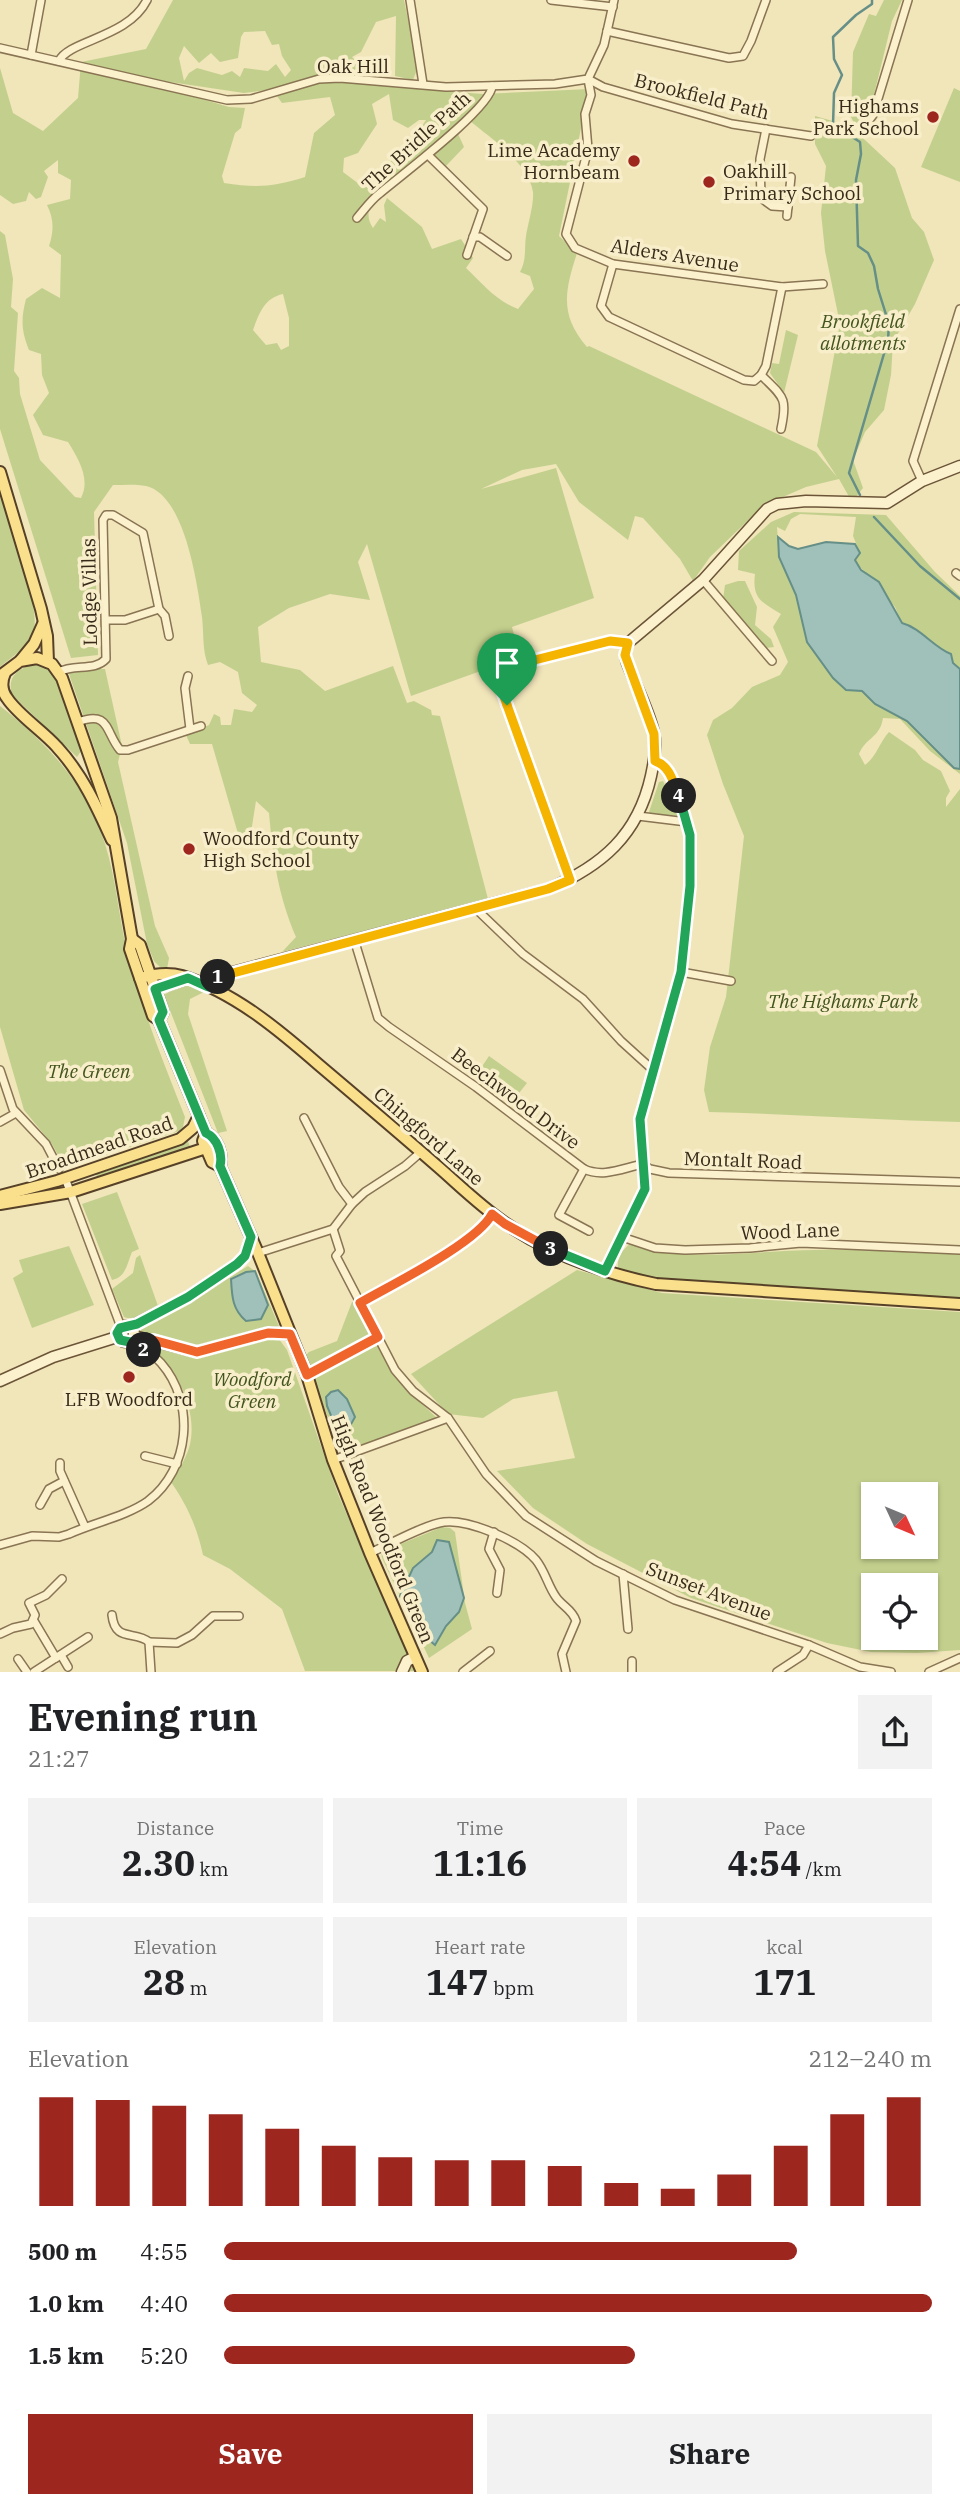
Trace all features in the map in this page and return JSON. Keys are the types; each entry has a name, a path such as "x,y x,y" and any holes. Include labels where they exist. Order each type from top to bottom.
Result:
{"main road":[{"path":"0,471 41,609 47,636 48,662"},
{"path":"43,624 34,644 20,661 2,674 2,688 12,704 69,762 93,800 116,849"},
{"path":"20,661 37,658 48,662 59,672 111,817 116,849"},
{"path":"0,698 12,704"},
{"path":"69,762 82,763 87,757 87,750"},
{"name":"High Road Woodford Green","path":"116,849 132,939 130,949 163,1012 159,1020 206,1133 203,1141 212,1162 220,1166"},
{"name":"Chingford Lane","path":"145,977 167,974 188,978 271,1025 492,1214 559,1253 605,1271 656,1284 960,1304"},
{"path":"150,990 188,978"},
{"name":"Broadmead Road","path":"0,1196 24,1192 62,1174 185,1136 199,1116"},
{"name":"High Road Woodford Green","path":"206,1133 213,1136 218,1147 222,1158 220,1166 307,1375 333,1460 422,1671"},
{"name":"Broadmead Road","path":"0,1204 71,1192 206,1148"}],"street":[{"path":"31,55 41,0"},
{"path":"59,61 65,54 130,22 147,0"},
{"path":"410,0 423,84"},
{"path":"551,0 613,3 600,57 588,79"},
{"path":"607,31 729,58 743,56 766,0"},
{"path":"864,127 873,115 908,0"},
{"name":"Oak Hill","path":"0,48 227,100 251,99 330,78 446,87 555,84 588,79"},
{"name":"Brookfield Path","path":"588,79 603,87 732,124 811,136"},
{"name":"Alders Avenue","path":"588,79 591,95 585,114 588,149 566,234 575,248 613,264 782,287 823,284"},
{"name":"The Bridle Path","path":"357,218 376,196 428,155 490,95 492,86"},
{"path":"766,130 760,159 761,198 772,206 788,207"},
{"path":"428,155 482,209 467,255"},
{"path":"787,216 791,177"},
{"path":"473,237 480,237 507,256"},
{"path":"613,264 601,306 609,317 744,380 754,381 766,366 782,287"},
{"path":"922,481 913,461 960,309"},
{"path":"761,375 784,399 781,429"},
{"path":"208,987 215,978 222,975 548,889 570,880 599,862 625,836 638,816 648,792 655,761 654,734 625,655 628,643 704,580 767,509 777,504 806,501 887,503 922,481 960,466"},
{"name":"Lodge Villas","path":"59,672 80,665 96,666 104,663 106,659 103,520 106,515 113,515 143,533 159,609"},
{"path":"704,580 772,661"},
{"path":"106,620 125,620 159,609 165,616 169,636"},
{"path":"570,880 500,685 501,674 511,666 610,641 628,643"},
{"path":"188,676 185,688 190,729"},
{"path":"78,723 96,718 105,722 120,750 128,750 201,726"},
{"path":"605,1271 645,1189 640,1119 681,972 690,886 690,835 683,806 668,771 662,763 655,761"},
{"path":"638,816 687,822"},
{"path":"475,908 523,954 583,999 621,1041 653,1069"},
{"name":"Beechwood Drive","path":"354,939 378,1018 477,1087 584,1169 591,1172 609,1172 643,1164"},
{"path":"681,972 731,981"},
{"path":"0,1070 16,1113 46,1144 71,1192 127,1334 159,1361 168,1373 183,1416 184,1437 169,1481 145,1503 59,1537 32,1536 0,1545"},
{"path":"0,1122 16,1113"},
{"path":"304,1118 343,1195 352,1204"},
{"path":"258,1253 333,1229 352,1204 421,1152"},
{"name":"Montalt Road","path":"643,1164 650,1169 669,1173 960,1182"},
{"path":"584,1169 559,1215 589,1230"},
{"path":"360,1303 470,1237 492,1214"},
{"name":"Sunset Avenue","path":"333,1229 340,1251 336,1256 399,1375 413,1391 447,1418 486,1474 526,1516 596,1561 675,1600 809,1645 860,1667 891,1671"},
{"path":"0,1381 54,1357 127,1334 237,1264 245,1256 251,1237"},
{"name":"Wood Lane","path":"622,1237 654,1248 685,1250 801,1244 960,1250"},
{"path":"127,1334 197,1352 268,1333 290,1334"},
{"path":"307,1375 378,1337"},
{"path":"148,1352 153,1340"},
{"path":"333,1460 447,1418"},
{"path":"145,1456 177,1464"},
{"path":"60,1462 64,1481 85,1527"},
{"path":"40,1505 49,1489 64,1481"},
{"path":"370,1553 443,1522 494,1532 519,1545 534,1558 557,1599 574,1614 576,1621 562,1654 566,1671"},
{"path":"494,1532 489,1549 500,1570 497,1592"},
{"path":"623,1574 628,1629"},
{"path":"0,1634 31,1624 35,1615 29,1603 46,1595 62,1579"},
{"path":"112,1615 113,1625 127,1636 141,1637 149,1642 177,1643 192,1635 214,1616 239,1616"},
{"path":"34,1621 68,1667"},
{"path":"34,1671 88,1637"},
{"path":"149,1642 151,1671"},
{"path":"777,1671 803,1655 809,1645"},
{"path":"463,1671 490,1651"},
{"path":"402,1671 407,1661 415,1657"},
{"path":"18,1659 27,1671"},
{"path":"632,1661 632,1671"},
{"path":"929,1671 958,1662"}],"green space":[{"name":"Brookfield allotments","path":"173,0 404,0 418,67 413,80 395,76 396,16 376,22 361,52 352,57 368,73 368,85 483,94 589,89 559,236 577,253 567,302 568,313 578,335 587,347 816,452 837,477 817,446 840,324 825,251 821,213 826,166 815,144 815,116 850,126 895,168 912,218 924,232 934,260 915,304 893,342 891,375 884,410 865,432 853,460 863,488 852,502 839,479 806,487 764,505 710,557 693,581 680,559 643,518 635,516 628,540 579,502 556,464 522,470 481,489 556,468 594,598 512,627 520,657 411,696 367,544 358,562 370,600 330,594 289,608 258,627 261,662 300,670 325,691 393,666 407,703 414,701 431,710 432,715 440,716 488,899 282,952 296,937 277,876 269,813 256,801 249,845 241,844 212,744 190,744 186,735 209,725 214,714 220,717 221,725 231,725 234,709 252,712 257,705 242,693 238,672 220,662 208,665 197,583 187,542 170,505 159,493 146,486 113,485 94,512 98,655 71,658 0,429 0,231 5,235 13,279 11,307 18,313 14,371 19,378 20,394 40,460 75,497 81,498 84,476 72,448 68,442 43,435 33,415 49,393 42,375 41,354 29,350 23,324 26,299 42,288 60,298 61,255 49,246 52,225 47,205 70,199 71,180 58,173 58,160 44,171 48,177 41,197 36,199 29,192 26,201 13,204 0,195 0,68 13,113 43,131 78,98 81,62 146,49","holes":["265,31 272,45 279,44 282,56 291,70 285,77 276,64 268,71 244,68 240,77 232,71 222,75 197,68 189,73 184,81 179,58 184,46 199,63 211,53 220,62 238,58 244,32","170,82 244,93 287,84 290,91 277,96 282,103 330,97 335,115 314,133 305,177 265,186 224,183 222,176 235,133 241,128 245,108 229,107 169,89","389,94 393,120 408,128 419,120 426,120 413,132 411,146 390,162 381,186 394,184 433,153 446,166 464,147 454,125 469,120 517,161 530,181 533,192 520,272 530,276 534,289 518,309 496,296 466,268 473,258 461,239 432,249 422,227 387,198 384,205 386,222 380,218 373,228 369,215 375,195 373,190 343,172 344,158 358,153 377,124 372,104","283,294 289,318 289,346 281,350 277,343 266,345 253,330 263,307"]},
{"path":"884,0 902,0 892,21 869,115 860,119 856,127 851,117 853,52 869,14 876,16"},
{"path":"954,88 960,91 960,182 921,167"},
{"path":"786,330 798,335 784,393 770,373 772,363 779,364"},
{"path":"0,496 30,589 35,625 29,641 0,667"},
{"name":"The Highams Park","path":"794,512 886,515 935,572 960,596 960,669 953,663 951,654 902,623 895,607 854,560 860,553 853,536 856,517 800,514 791,519 785,531 777,527 779,557 796,595 807,642 833,678 846,690 862,691 875,704 907,720 954,768 960,769 960,774 930,751 900,719 883,718 879,730 859,754 865,765 889,732 941,771 950,791 946,798 946,807 960,789 960,1122 709,1112 704,1090 710,1047 726,997 744,836 707,735 713,720 732,708 752,687 780,675 788,662 773,627 781,614 759,598 755,589 755,574 738,570 739,551 771,522"},
{"path":"745,581 757,607 755,625 771,639 774,647 766,648 723,599 725,585"},
{"path":"34,664 50,670 61,686 81,751 77,757 12,695 12,679 23,668"},
{"path":"105,669 122,746 118,762 155,926 169,958 167,969 154,961 147,944 127,843 69,674 71,671"},
{"name":"The Green","path":"0,706 53,755 93,812 109,858 136,982 185,1117 183,1127 179,1131 65,1168 52,1144 24,1110 0,1027"},
{"path":"663,781 679,813 678,816 649,812 659,782"},
{"path":"177,987 203,989 204,992 190,999 188,1014 227,1131 218,1133 164,995"},
{"path":"489,1056 527,1083 512,1102 475,1077"},
{"path":"187,1139 191,1149 98,1179 95,1172"},
{"path":"117,1192 139,1249 132,1252 123,1273 112,1280 82,1204"},
{"path":"630,1244 652,1250 699,1255 834,1250 960,1254 960,1299 657,1281 618,1269 620,1255"},
{"path":"69,1246 94,1305 32,1328 13,1278 23,1272 19,1260"},
{"path":"140,1255 158,1306 142,1315 128,1318 124,1317 112,1289 133,1273 136,1258"},
{"path":"248,1266 256,1272 279,1326 196,1348 141,1334 140,1325 191,1301"},
{"path":"577,1270 662,1293 960,1312 960,1650 917,1653 861,1650 938,1650 938,1573 861,1573 861,1650 827,1643 691,1598 587,1544 533,1508 497,1471 575,1458 557,1391 513,1399 483,1418 448,1414 411,1374"},
{"path":"352,1302 357,1303 372,1337 311,1369 305,1356 337,1341"},
{"name":"Woodford Green","path":"268,1337 279,1339 287,1350 338,1494 415,1671 305,1671 282,1609 230,1569 203,1555 191,1517 171,1482 189,1448 189,1407 171,1369 153,1350 155,1346 194,1356"},
{"path":"378,1346 407,1390 438,1419 341,1453 313,1377 370,1347"},
{"path":"442,1527 455,1532 465,1603 472,1629 429,1658 381,1552"}],"water":[{"path":"778,537 798,549 826,542 855,544 860,553 855,560 861,570 879,582 902,623 951,654 953,663 960,669 960,769 954,768 907,721 875,704 862,691 846,690 833,678 807,642 796,595 779,557"},
{"path":"255,1271 268,1305 261,1319 246,1321 235,1307 231,1279"},
{"path":"338,1390 347,1399 355,1417 350,1426 342,1429 335,1425 326,1397"},
{"path":"437,1540 449,1542 464,1598 459,1612 446,1626 435,1645 417,1630 400,1596 413,1568 432,1552"}],"waterway":[{"path":"860,495 849,473 888,340 889,324 874,266 868,253 858,246 856,180 861,154 860,142 833,125 834,93 842,75 834,59 833,37 872,4 872,0"},
{"path":"874,517 920,566 960,599"}],"place":[{"name":"Highams Park School","path":"933,117"},
{"name":"Lime Academy Hornbeam","path":"634,161"},
{"name":"Oakhill Primary School","path":"709,182"},
{"name":"Woodford County High School","path":"189,849"},
{"name":"LFB Woodford","path":"129,1377"}],"route":[{"path":"610,641 628,643 625,655 654,734 655,761 662,763 668,771 683,806 690,835 690,886 681,972 640,1119 645,1189 605,1271 559,1253 505,1224 492,1214 479,1231 360,1303 378,1337 307,1375 290,1334 256,1335 197,1352 153,1340 148,1352 130,1342 122,1342 117,1337 120,1328 137,1324 188,1297 237,1264 245,1256 251,1237 220,1166 222,1158 218,1147 213,1136 206,1133 159,1020 163,1012 155,989 188,978 208,987 215,978 231,972 548,889 570,880 507,705 500,685 501,674 511,666 610,641"}]}
